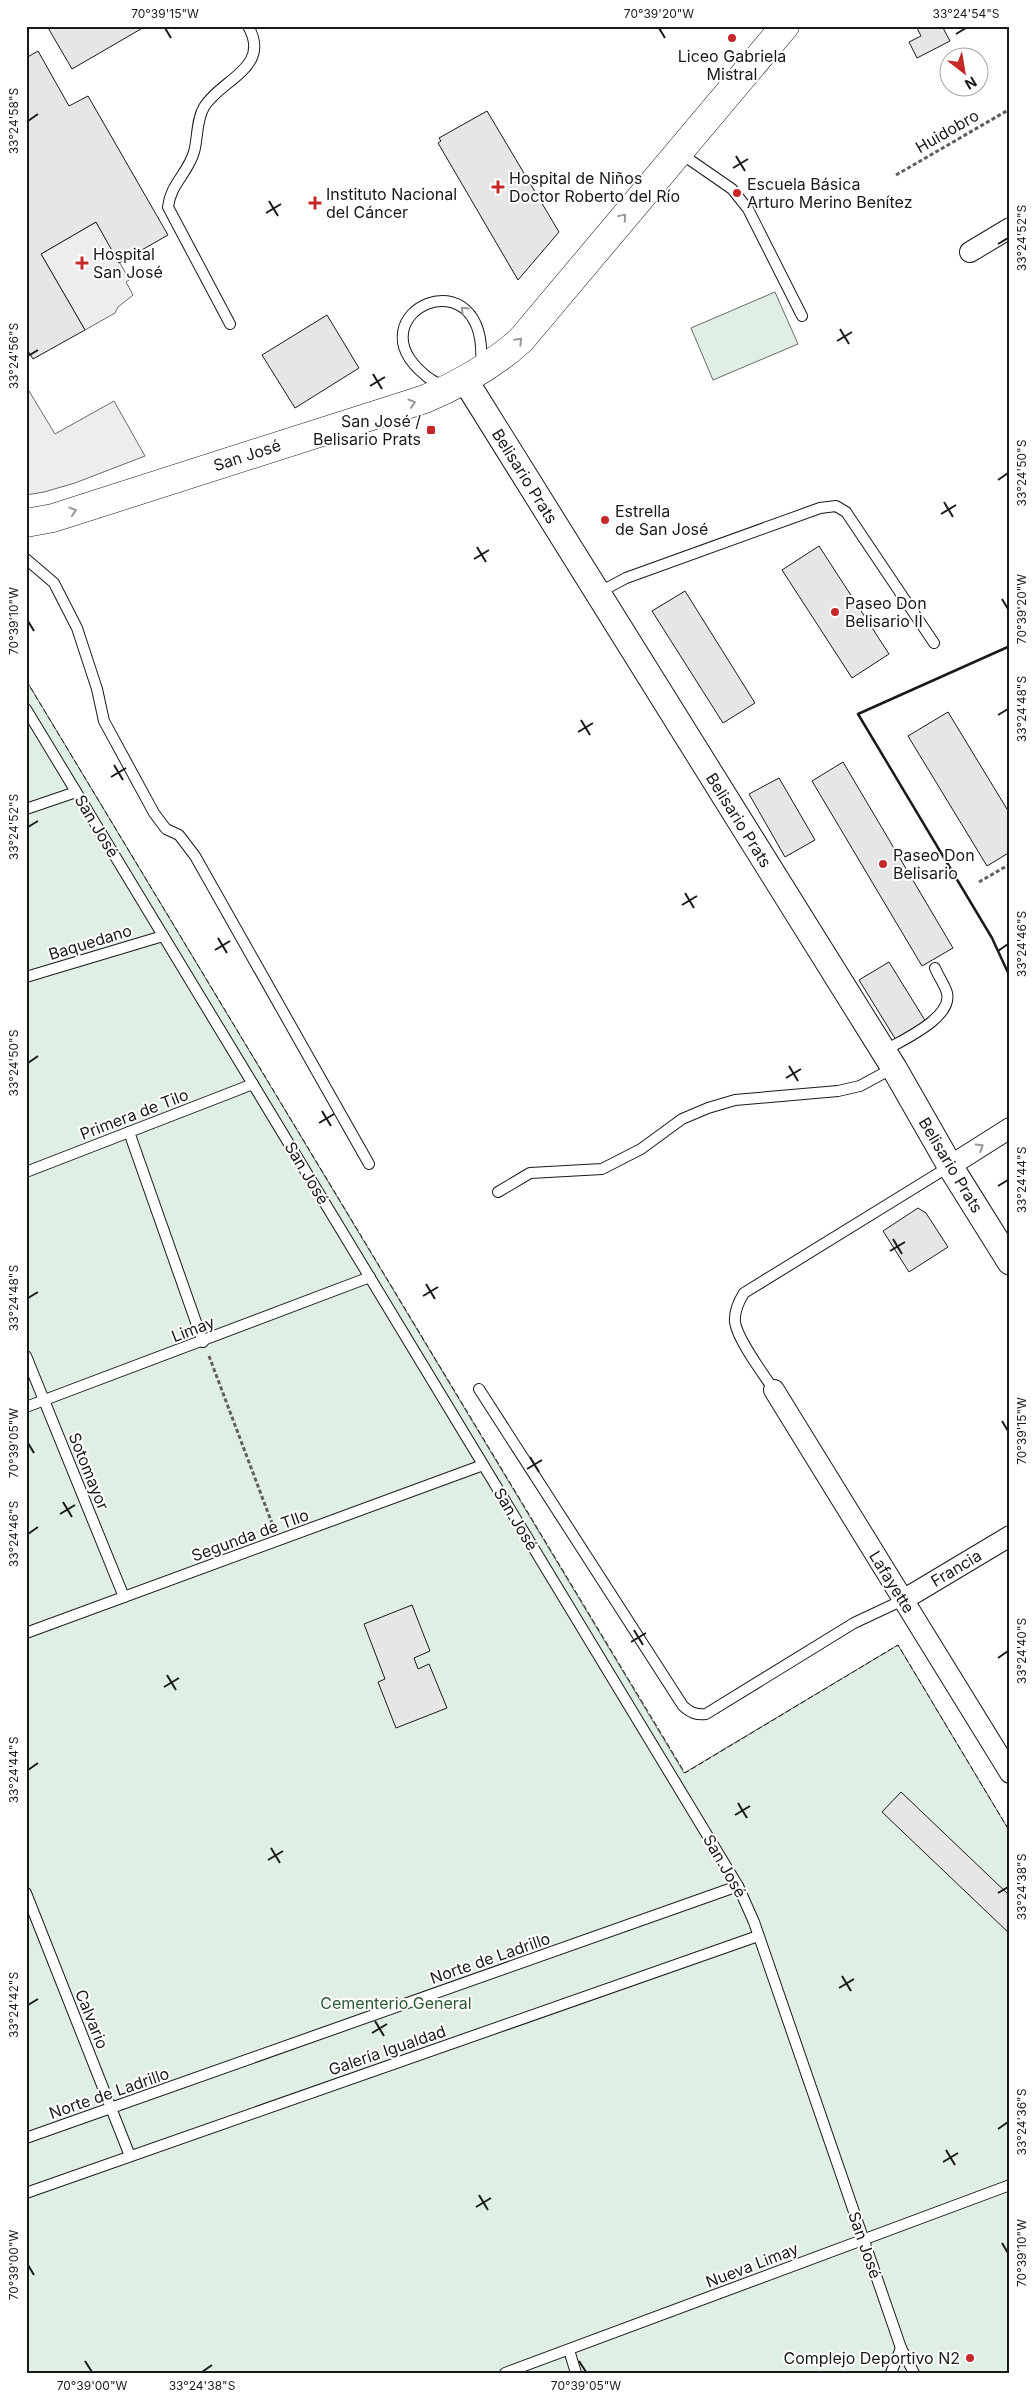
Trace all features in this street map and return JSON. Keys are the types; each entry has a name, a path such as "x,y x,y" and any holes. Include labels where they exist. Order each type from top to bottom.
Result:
{"main road":[{"name":"San José","path":"26,523 62,515 425,399 465,380 521,340 785,26"}],"street":[{"path":"970,252 1010,228"},
{"name":"Belisario Prats","path":"465,380 889,1060 950,1166 1010,1262"},
{"path":"950,1166 1010,1128"},
{"name":"Lafayette","path":"774,1390 1010,1773"},
{"name":"Francia","path":"903,1600 1010,1536"}],"lane":[{"path":"230,324 172,216 169,202 172,188 185,171 194,152 202,110 219,88 241,73 252,57 254,36 248,26"},
{"path":"678,151 732,189 748,209 802,316"},
{"path":"441,300 449,300 465,310 476,325 482,349 465,380 424,374 404,348 403,330 405,323 420,307 441,300"},
{"path":"598,593 626,578 820,508 836,506 846,512 934,643"},
{"path":"26,559 54,583 77,628 97,689 104,721 154,813 166,829 180,835 195,856 369,1164"},
{"name":"San José","path":"26,709 738,1886 758,1936 901,2348 914,2373"},
{"path":"26,809 76,792"},
{"name":"Baquedano","path":"26,977 163,936"},
{"path":"498,1192 530,1173 602,1169 634,1153 682,1119 708,1108 735,1100 838,1092 860,1086 943,1012 947,993 935,968"},
{"name":"Primera de Tilo","path":"26,1172 253,1084"},
{"path":"129,1132 203,1342"},
{"path":"774,1390 739,1334 735,1322 737,1305 744,1293 950,1166"},
{"name":"Limay","path":"26,1407 203,1342 370,1277"},
{"name":"Sotomayor","path":"26,1356 124,1597"},
{"path":"479,1389 678,1698 689,1712 697,1715 706,1714 854,1623 903,1600"},
{"name":"Segunda de TIlo","path":"26,1633 483,1465"},
{"name":"Norte de Ladrillo","path":"26,2138 738,1886"},
{"name":"Calvario","path":"26,1893 130,2156"},
{"name":"Galería Igualdad","path":"26,2193 758,1936"},
{"name":"Nueva Limay","path":"505,2373 863,2238 1010,2185"},
{"path":"892,2373 901,2348"},
{"path":"569,2350 576,2373"}],"path":[{"name":"Huidobro","path":"896,175 1010,109"},
{"path":"979,882 1010,864"},
{"path":"203,1342 279,1540"}],"green space":[{"path":"775,292 798,344 713,380 691,328"},
{"name":"Cementerio General","path":"26,680 684,1773 898,1645 1010,1832 1010,2373 26,2373"}],"shaded area":[{"path":"96,222 124,270 129,280 126,282 133,295 118,307 115,313 85,330 41,254"},
{"path":"26,386 55,434 114,401 145,456 75,483 26,495"}],"building":[{"path":"47,26 146,26 72,69"},
{"path":"916,26 942,26 950,41 917,58 909,42 921,36"},
{"path":"38,51 69,106 88,96 168,235 119,263 96,222 41,254 85,330 33,359 26,347 26,58"},
{"name":"Hospital de Niños Doctor Roberto del Río","path":"487,111 559,232 518,280 438,143 441,141 439,138"},
{"path":"327,315 359,368 295,408 262,355"},
{"name":"Paseo Don Belisario II","path":"819,546 889,654 852,678 782,570"},
{"path":"685,591 755,703 723,723 652,611"},
{"path":"948,712 1010,814 1010,852 987,866 908,736"},
{"name":"Paseo Don Belisario","path":"843,762 953,948 922,966 812,781"},
{"path":"779,778 815,840 785,857 749,794"},
{"path":"889,962 926,1022 896,1040 859,980"},
{"path":"918,1208 926,1213 948,1247 909,1272 883,1231"},
{"path":"412,1605 430,1651 414,1658 418,1669 429,1664 447,1708 396,1728 378,1682 385,1679 364,1624"},
{"path":"901,1792 1010,1896 1010,1934 882,1812"}],"fence":[{"path":"26,680 685,1773 898,1645 1010,1832"}],"wall":[{"path":"1010,646 858,714 992,938 1010,977"}],"place":[{"name":"Liceo Gabriela Mistral","path":"732,38"},
{"name":"Hospital de Niños Doctor Roberto del Río","path":"498,187"},
{"name":"Escuela Básica Arturo Merino Benítez","path":"737,193"},
{"name":"Instituto Nacional del Cáncer","path":"315,203"},
{"name":"Hospital San José","path":"82,263"},
{"name":"San José / Belisario Prats","path":"431,430"},
{"name":"Estrella de San José","path":"605,520"},
{"name":"Paseo Don Belisario II","path":"835,612"},
{"name":"Paseo Don Belisario","path":"883,864"},
{"name":"Complejo Deportivo N2","path":"970,2358"}]}
